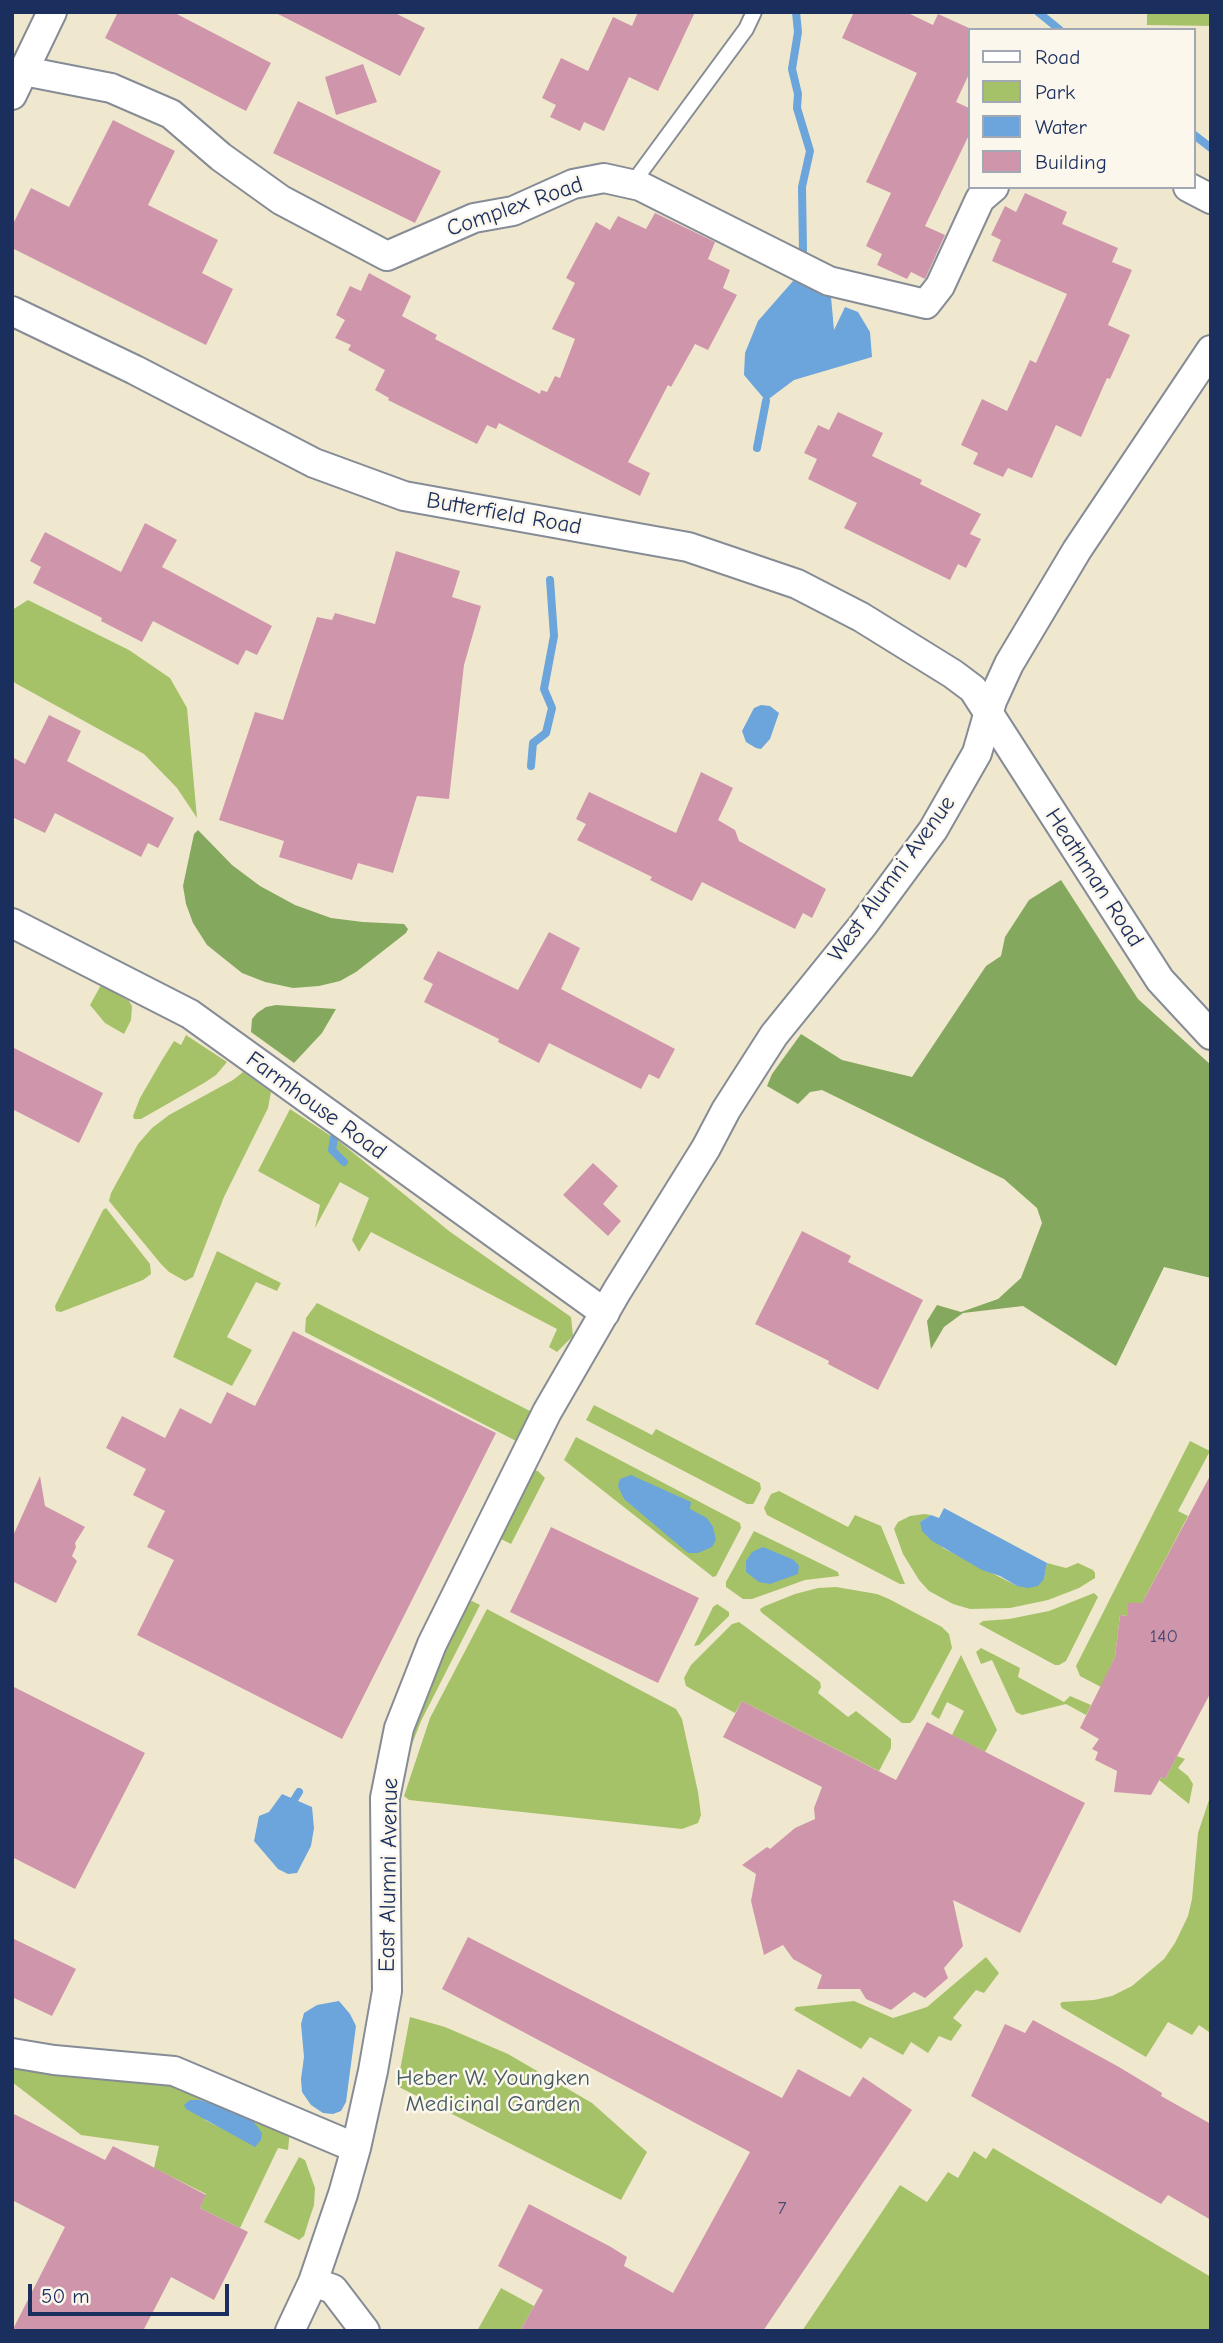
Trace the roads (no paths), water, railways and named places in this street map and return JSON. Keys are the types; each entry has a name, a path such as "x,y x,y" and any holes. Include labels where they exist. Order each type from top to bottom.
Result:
{"street":[{"path":"18,83 51,13"},
{"name":"Complex Road","path":"18,83 111,88 171,114 221,156 281,200 387,256 474,218 513,211 573,184 604,178 640,186 829,281 926,304 940,286 980,199 992,189"},
{"path":"1192,189 1211,199"},
{"name":"Butterfield Road","path":"12,311 123,364 314,463 404,496 688,547 797,584 861,617 965,682 979,696 989,712"},
{"name":"West Alumni Avenue","path":"640,1254 774,1035 863,925 933,830 977,752 1003,674 1070,561 1211,350"},
{"name":"Heathman Road","path":"989,712 1160,980 1211,1035"},
{"name":"Farmhouse Road","path":"12,923 190,1014 605,1312"},
{"name":"East Alumni Avenue","path":"290,2331 313,2282 356,2148 387,1991 385,1798 399,1728 432,1644 547,1412 640,1254"},
{"path":"12,2053 54,2060 174,2071 356,2148"},
{"path":"313,2282 333,2289 365,2331"}],"lane":[{"path":"632,184 746,29 754,12"}],"water":[{"path":"793,281 820,285 831,297 834,330 845,307 858,312 870,332 872,357 794,380 766,401 744,375 745,353 758,321"},
{"path":"761,705 770,706 779,713 770,739 761,749 746,742 742,731 754,708"},
{"path":"631,1475 691,1502 690,1509 707,1518 713,1527 716,1540 712,1547 698,1553 688,1553 624,1499 618,1486 620,1479"},
{"path":"944,1508 1047,1563 1044,1579 1038,1586 1017,1586 982,1570 932,1541 922,1531 920,1522 931,1515 939,1518"},
{"path":"763,1547 794,1560 799,1566 798,1574 770,1584 759,1582 746,1572 746,1561 752,1552"},
{"path":"282,1794 312,1807 314,1828 311,1846 297,1873 288,1874 278,1869 254,1841 259,1816 269,1812"},
{"path":"339,2001 356,2026 346,2102 341,2111 333,2114 323,2113 311,2105 302,2092 304,2057 301,2024 304,2013 317,2005"},
{"path":"190,2100 200,2100 240,2112 253,2121 262,2133 261,2140 255,2147 186,2109 184,2105"}],"waterway":[{"path":"796,12 798,32 792,69 798,94 797,108 810,151 802,187 803,251"},
{"path":"1038,12 1058,28"},
{"path":"1195,136 1211,148"},
{"path":"757,448 766,401"},
{"path":"531,766 533,743 546,733 552,708 544,689 554,636 550,580"},
{"path":"335,1133 332,1150 344,1162"},
{"path":"294,1800 299,1792"}],"park label":[{"name":"Heber W. Youngken Medicinal Garden","path":"493,2091"}]}
